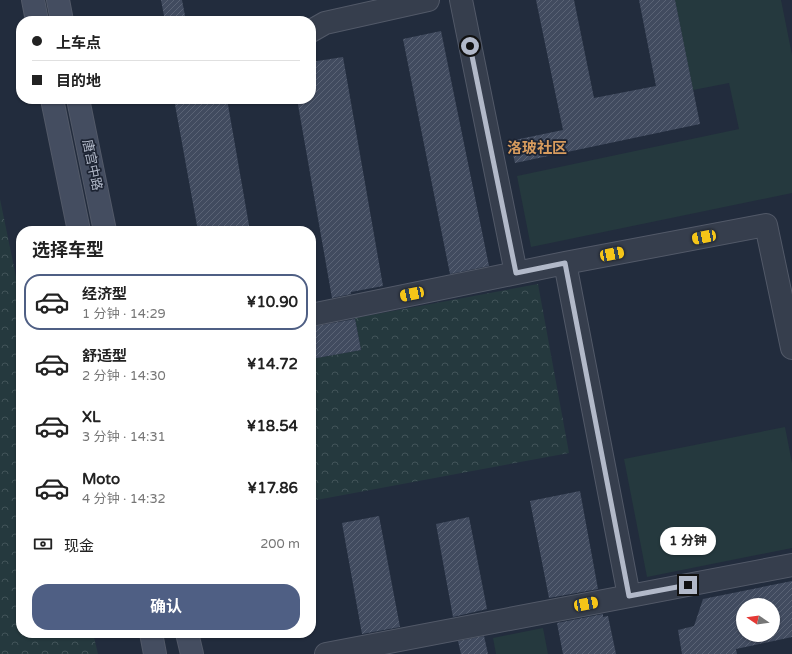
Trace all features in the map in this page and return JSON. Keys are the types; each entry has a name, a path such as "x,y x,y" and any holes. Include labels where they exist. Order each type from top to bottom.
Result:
{"main road":[{"path":"33,0 36,16"},
{"path":"58,0 61,16"},
{"name":"唐宫中路","path":"56,104 78,226"},
{"name":"唐宫中路","path":"79,104 104,226"},
{"path":"152,638 155,654"},
{"path":"188,638 192,654"}],"street":[{"path":"316,28 325,23 428,0"},
{"path":"461,0 516,273"},
{"path":"316,314 565,263 766,225 792,348"},
{"path":"565,263 629,596"},
{"path":"326,654 792,566"}],"green space":[{"path":"675,0 781,0 792,55 792,193 531,247 517,176 739,129 729,83 693,90"},
{"path":"0,199 16,277 16,638 94,638 98,654 0,654"},
{"path":"538,284 569,453 316,500 316,358 361,350 355,318"},
{"path":"785,427 792,463 792,548 647,577 624,459"},
{"path":"543,628 548,654 496,654 493,638"}],"building":[{"path":"161,0 182,0 185,16 164,16"},
{"path":"536,0 574,0 594,98 656,86 639,0 675,0 700,124 515,163 510,141 563,130"},
{"path":"441,31 489,266 450,274 403,39"},
{"path":"343,57 383,286 351,292 351,294 332,298 298,104 316,104 316,61"},
{"path":"175,104 228,104 249,226 197,226"},
{"path":"355,319 361,350 316,358 316,326"},
{"path":"580,491 598,589 549,598 530,501"},
{"path":"379,516 400,627 362,634 342,523"},
{"path":"469,517 487,609 453,617 436,524"},
{"path":"792,581 792,637 780,640 780,598 736,598 736,642 769,642 736,649 737,654 682,654 678,630 694,626 703,599"},
{"path":"603,614 603,617 608,616 616,654 563,654 557,623"},
{"path":"484,636 488,654 461,654 458,641"}],"district":[{"name":"洛玻社区","path":"537,148"}],"route":[{"path":"470,46 516,273 565,263 629,596 688,585"}]}
